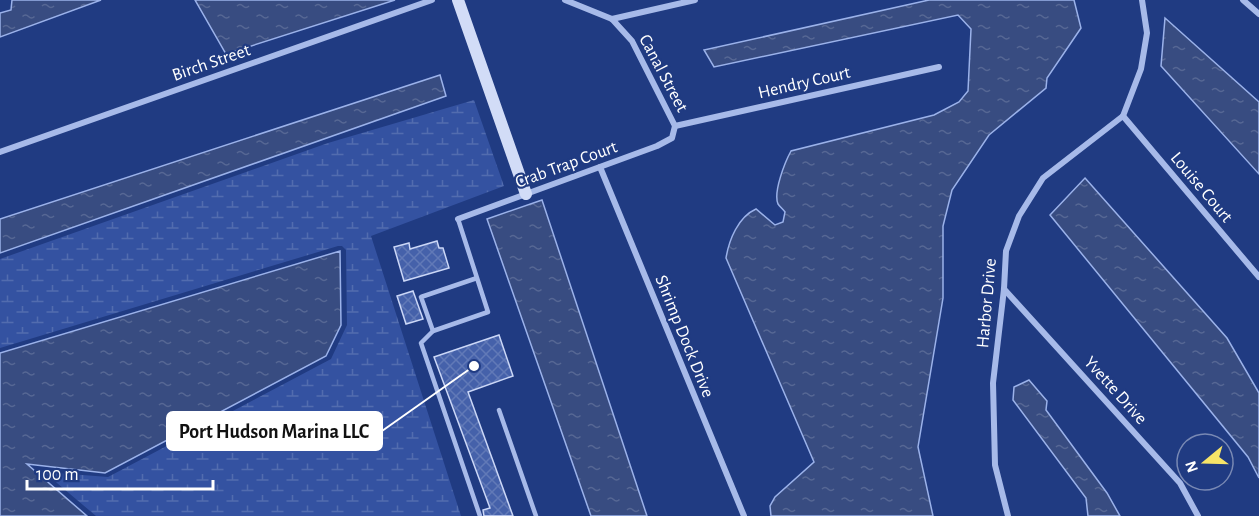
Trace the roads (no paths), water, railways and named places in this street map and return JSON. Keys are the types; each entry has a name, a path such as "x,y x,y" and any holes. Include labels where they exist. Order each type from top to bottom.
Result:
{"street":[{"name":"Birch Street","path":"0,152 432,0"},
{"path":"458,0 526,194"},
{"name":"Canal Street","path":"565,0 612,19 632,41 675,126"},
{"path":"612,19 695,0"},
{"path":"1123,116 1142,69 1147,33 1142,0"},
{"path":"1243,0 1259,14"},
{"name":"Hendry Court","path":"675,126 939,67"},
{"name":"Louise Court","path":"1123,116 1259,277"},
{"name":"Harbor Drive","path":"1008,516 995,465 993,394 1004,289 1005,251 1018,216 1043,178 1123,116"},
{"name":"Crab Trap Court","path":"458,219 657,147 672,138 675,126"},
{"name":"Shrimp Dock Drive","path":"600,167 744,516"},
{"name":"Yvette Drive","path":"1004,289 1180,483 1198,516"}],"lane":[{"path":"458,219 488,312 433,331 421,343 480,516"},
{"path":"433,331 422,297 477,278"},
{"path":"499,410 536,516"}],"water":[{"path":"12,0 101,0 0,37 0,13 11,10"},
{"path":"195,0 395,0 226,54"},
{"path":"929,0 1074,0 1081,28 1047,78 1046,88 989,135 952,190 943,226 943,298 918,447 933,516 771,516 770,506 775,497 814,462 726,258 729,244 739,223 756,209 775,225 783,222 785,212 778,204 777,192 791,151 934,115 959,102 968,91 971,29 958,15 714,67 704,50"},
{"path":"1165,18 1259,102 1259,174 1161,66"},
{"path":"440,75 446,96 0,253 0,219"},
{"path":"1085,178 1227,338 1259,393 1259,478 1248,457 1235,441 1235,432 1228,432 1050,215"},
{"path":"542,200 647,516 591,516 487,219"},
{"path":"340,251 341,325 326,356 105,473 27,464 87,516 0,516 0,353"},
{"path":"1029,380 1047,401 1046,410 1107,493 1120,516 1088,516 1086,498 1013,400 1014,387"}],"place":[{"name":"Port Hudson Marina LLC","path":"474,366"}]}
